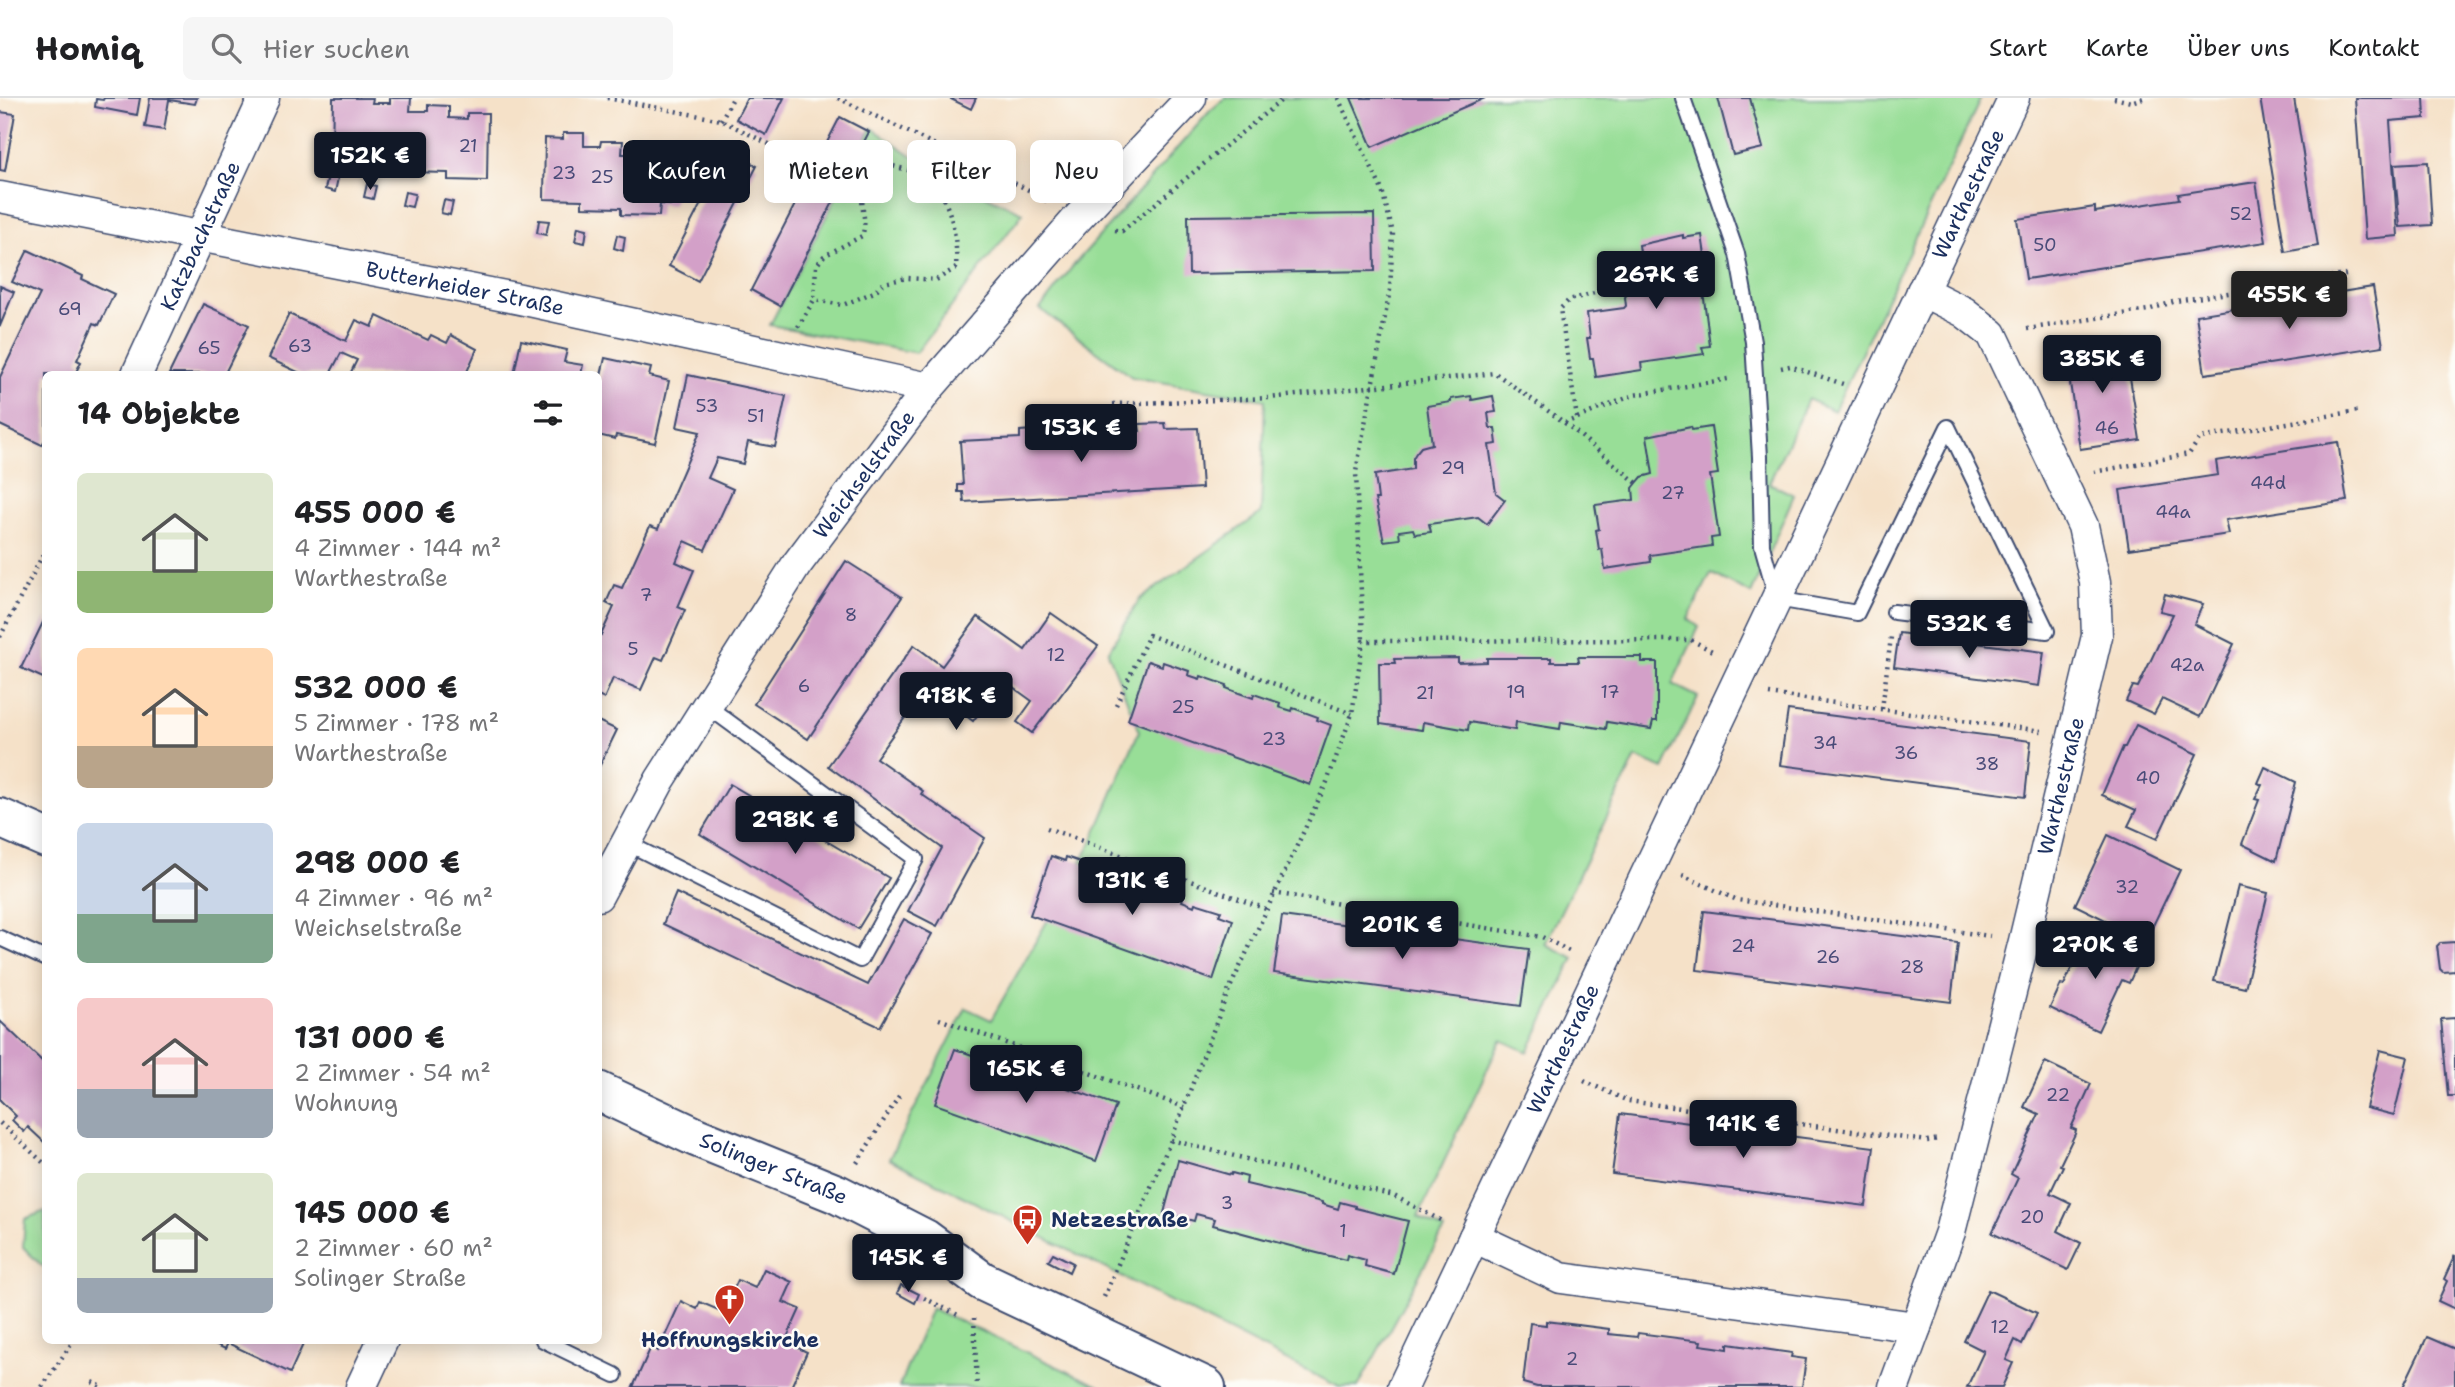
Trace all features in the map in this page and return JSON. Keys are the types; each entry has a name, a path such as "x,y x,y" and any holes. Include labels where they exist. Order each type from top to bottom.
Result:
{"main road":[{"path":"0,818 42,836"},
{"name":"Solinger Straße","path":"602,1093 696,1137 837,1194 925,1239 982,1281 1206,1387"}],"street":[{"name":"Katzbachstraße","path":"138,371 264,98"},
{"name":"Weichselstraße","path":"602,888 660,780 797,564 929,388 1074,222 1191,98"},
{"name":"Warthestraße","path":"1403,1387 2014,98"},
{"name":"Butterheider Straße","path":"0,197 520,299 929,388"},
{"name":"Warthestraße","path":"1894,1387 1951,1232 2097,636 2095,582 2083,526 1992,334 1964,312 1922,290"},
{"path":"1474,1237 1561,1278 1916,1327"},
{"path":"361,1387 381,1344"}],"lane":[{"path":"1683,98 1737,254 1753,342 1762,546 1777,599 1857,613 1948,427 2047,631 1894,612"},
{"path":"627,843 860,960 916,859 707,706"},
{"path":"0,938 42,957"},
{"path":"551,1344 615,1376"}],"path":[{"path":"607,98 722,120 764,141"},
{"path":"722,120 733,98"},
{"path":"838,98 925,140"},
{"path":"1016,184 1037,194 1074,222 1122,231 1284,98"},
{"path":"1089,1333 1171,1140 1228,992 1327,782 1352,714 1363,640 1356,472 1390,290 1393,233 1382,190 1338,98"},
{"path":"2114,98 2131,102 2143,98"},
{"path":"782,355 814,300 816,266 824,256 862,236 866,223 862,198 874,174 886,164 907,170"},
{"path":"814,300 843,305 874,292 884,283 907,278 936,280 956,268 957,246 945,203"},
{"path":"1992,334 2148,310 2176,300 2346,275"},
{"path":"1577,418 1560,309 1569,300 1616,287 1628,291"},
{"path":"1564,423 1634,395 1790,366 1873,395"},
{"path":"1113,404 1270,398 1495,373 1564,423 1637,483"},
{"path":"2062,478 2189,454 2200,438 2357,411"},
{"path":"0,637 42,557"},
{"path":"1882,709 1894,612"},
{"path":"1116,705 1149,635 1352,714"},
{"path":"1363,640 1691,640 1739,678 1882,709 2073,736"},
{"path":"1047,828 1266,909"},
{"path":"1652,862 1737,900 2024,941"},
{"path":"1273,894 1542,937 1602,967"},
{"path":"939,1019 1184,1107"},
{"path":"1554,1069 1628,1101 1927,1141"},
{"path":"837,1194 899,1096"},
{"path":"0,1123 42,1161"},
{"path":"1171,1140 1394,1196 1474,1237"},
{"path":"977,1387 973,1322 982,1281"},
{"path":"1102,1284 1109,1287"},
{"path":"924,1298 961,1316"},
{"path":"42,1387 72,1344"},
{"path":"92,1382 102,1387"}],"green space":[{"path":"1225,98 1981,98 1834,411 1808,399 1769,483 1794,495 1751,594 1711,573 1688,619 1699,627 1672,684 1698,697 1663,769 1636,757 1545,944 1574,958 1528,1052 1501,1040 1418,1217 1444,1230 1358,1387 1339,1387 889,1159 966,1008 991,1020 1091,844 1139,731 1108,652 1139,600 1261,513 1265,400 1132,377 1040,309 1073,266 1210,111"},
{"path":"872,128 889,140 866,140"},
{"path":"893,142 907,152 907,203 1002,203 1023,213 916,353 770,325 833,203 893,203"},
{"path":"42,1212 42,1266 23,1247 25,1219"},
{"path":"931,1308 1101,1387 899,1387"}],"building":[{"path":"140,98 137,115 95,107 96,99"},
{"path":"150,98 197,98 195,104 169,100 164,130 145,127"},
{"path":"333,98 373,98 372,103 390,103 390,98 411,98 410,111 428,111 428,105 449,106 449,118 467,119 467,113 488,113 487,181 448,180 448,173 409,172 410,165 371,164 371,157 332,156"},
{"path":"747,98 784,98 766,135 736,119"},
{"path":"949,98 976,98 971,109"},
{"path":"1351,98 1485,98 1372,147"},
{"path":"1718,98 1750,98 1763,148 1733,155"},
{"path":"2260,98 2294,98 2318,246 2285,252"},
{"path":"2355,98 2424,98 2425,118 2390,121 2398,236 2365,239"},
{"path":"0,112 15,114 5,171 0,170"},
{"path":"840,117 869,132 865,140 828,140"},
{"path":"563,133 584,133 584,146 600,146 601,141 623,141 623,203 673,203 672,205 660,204 659,216 621,215 621,208 582,207 582,200 544,199 545,138 563,139"},
{"path":"750,162 757,166 750,180"},
{"path":"2428,162 2432,225 2400,227 2394,164"},
{"path":"328,176 338,178 335,192 325,189"},
{"path":"2256,182 2266,242 2026,279 2017,219 2095,207 2095,212 2179,199 2178,194"},
{"path":"367,184 376,186 373,199 364,197"},
{"path":"405,192 415,194 412,207 402,205"},
{"path":"444,200 453,202 450,215 441,213"},
{"path":"701,203 738,203 698,281 669,266"},
{"path":"796,203 833,203 780,306 751,290"},
{"path":"1374,214 1375,271 1189,274 1188,216"},
{"path":"539,220 549,221 546,235 537,233"},
{"path":"578,227 587,229 585,243 575,241"},
{"path":"617,235 625,237 623,251 614,248"},
{"path":"1683,235 1683,238 1702,235 1709,282 1702,283 1710,346 1702,347 1704,354 1641,363 1642,370 1596,377 1587,338 1590,338 1587,313 1626,306 1625,297 1633,285 1644,282 1639,245"},
{"path":"28,250 114,294 99,325 94,323 77,360 81,362 76,371 42,371 42,445 0,425 0,377 40,294 12,282"},
{"path":"0,286 14,292 0,326"},
{"path":"2373,287 2383,346 2205,374 2196,315"},
{"path":"203,304 249,325 226,371 170,371"},
{"path":"289,314 346,341 356,320 372,327 377,316 428,340 431,335 447,343 451,335 477,349 467,371 352,371 357,360 341,353 332,371 296,371 268,358"},
{"path":"521,340 567,350 564,362 583,365 582,371 515,371"},
{"path":"2124,340 2140,440 2080,449 2065,350"},
{"path":"605,358 651,368 649,376 669,381 655,443 616,435 615,439 602,436 602,371"},
{"path":"688,375 786,396 775,447 748,442 743,464 717,458 708,478 733,489 705,550 685,541 676,562 694,570 678,607 685,610 663,660 656,657 641,690 613,678 604,699 602,633 614,607 606,603 614,585 622,588 650,526 658,529 700,432 677,427"},
{"path":"1471,396 1472,400 1493,396 1496,412 1488,413 1490,428 1495,428 1497,444 1489,445 1496,493 1505,500 1487,524 1478,517 1429,524 1431,532 1415,534 1413,529 1399,531 1400,539 1384,541 1375,499 1378,499 1375,475 1413,469 1416,453 1421,447 1432,444 1427,406"},
{"path":"1165,423 1166,429 1198,428 1202,488 964,502 963,492 958,492 958,485 963,485 960,441 1020,438 1020,431 1046,429 1046,436 1140,431 1139,424"},
{"path":"1691,427 1692,430 1711,427 1718,474 1710,475 1719,537 1711,538 1712,546 1650,555 1651,562 1605,569 1602,549 1599,550 1595,505 1634,500 1633,488 1642,477 1653,474 1647,436"},
{"path":"2338,442 2347,501 2226,520 2229,534 2129,549 2120,490 2218,475 2216,461"},
{"path":"846,561 902,597 808,739 754,704"},
{"path":"2165,594 2203,604 2194,624 2234,644 2200,717 2162,699 2154,714 2126,701 2133,686 2138,687 2173,614 2160,611"},
{"path":"1051,613 1098,646 1032,733 1017,722 1032,701 1003,680 973,721 927,687 876,758 923,791 921,794 985,838 937,926 908,911 942,848 828,766 914,645 942,666 978,617 1025,650"},
{"path":"42,624 42,678 21,668"},
{"path":"1899,633 2044,652 2039,686 1894,667"},
{"path":"1578,657 1642,657 1642,662 1657,662 1657,721 1653,721 1651,729 1607,722 1606,729 1561,722 1560,729 1516,722 1515,730 1469,722 1468,730 1423,722 1422,730 1380,724 1379,663 1395,663 1394,659 1458,658 1458,663 1487,662 1487,658 1551,658 1551,662 1579,662"},
{"path":"1148,661 1162,666 1163,662 1189,671 1188,675 1200,679 1201,676 1227,685 1226,688 1253,698 1254,694 1280,703 1279,707 1292,711 1293,708 1331,725 1310,785 1128,720"},
{"path":"1788,710 2031,741 2025,797 1780,765"},
{"path":"602,723 617,730 602,761"},
{"path":"2136,725 2197,754 2157,839 2128,826 2136,810 2102,795"},
{"path":"2265,767 2296,782 2276,861 2242,844 2259,800 2255,799 2262,785 2258,783"},
{"path":"730,784 889,878 858,929 700,834"},
{"path":"2108,835 2180,870 2146,940 2075,905"},
{"path":"1051,856 1065,861 1066,857 1092,866 1091,870 1129,879 1128,883 1156,893 1157,889 1183,898 1182,901 1194,906 1195,903 1221,911 1219,915 1233,920 1213,980 1030,915"},
{"path":"2238,886 2268,893 2245,988 2214,981"},
{"path":"676,893 868,985 904,919 932,934 880,1027 663,924"},
{"path":"1704,911 1958,943 1951,1002 1697,970"},
{"path":"1282,916 1529,949 1521,1006 1274,973"},
{"path":"2089,931 2141,956 2129,983 2122,980 2098,1031 2050,1008"},
{"path":"2455,942 2455,971 2443,972 2440,969 2437,946 2440,943"},
{"path":"2455,1018 2455,1096 2448,1096 2441,1019"},
{"path":"0,1021 42,1061 42,1140 28,1127 24,1132 12,1120 16,1116 0,1100"},
{"path":"955,1049 1116,1105 1096,1161 935,1104"},
{"path":"2380,1050 2408,1057 2394,1115 2366,1108"},
{"path":"2045,1062 2091,1084 2071,1128 2076,1130 2075,1134 2050,1193 2071,1203 2058,1231 2081,1243 2068,1270 1992,1233 2018,1178 2011,1174 2039,1114 2024,1107"},
{"path":"1620,1114 1874,1147 1866,1206 1612,1174"},
{"path":"1178,1160 1247,1177 1246,1184 1322,1202 1338,1209 1340,1202 1408,1221 1394,1274 1365,1266 1366,1260 1347,1255 1346,1260 1213,1225 1215,1219 1196,1214 1194,1221 1164,1213"},
{"path":"1053,1253 1073,1263 1069,1272 1048,1261"},
{"path":"2455,1255 2455,1309 2438,1301"},
{"name":"Hoffnungskirche","path":"764,1269 792,1282 783,1302 800,1309 785,1342 807,1352 791,1387 633,1387 651,1347 658,1351 681,1301 697,1309 700,1302 723,1312 738,1280 755,1288"},
{"path":"901,1285 919,1294 915,1303 897,1293"},
{"path":"1988,1290 2037,1313 2022,1344 2015,1340 2006,1360 2013,1363 2002,1387 1967,1387 1984,1351 1964,1341"},
{"path":"1546,1321 1609,1329 1609,1334 1637,1337 1638,1333 1701,1341 1700,1345 1728,1349 1728,1344 1792,1353 1791,1357 1806,1359 1802,1387 1537,1387 1523,1383 1530,1323 1546,1325"},
{"path":"2427,1337 2455,1349 2455,1387 2403,1387"},
{"path":"215,1344 228,1344 225,1349"},
{"path":"230,1344 303,1344 290,1373"}],"place":[{"name":"Netzestraße","path":"1028,1247"},
{"name":"Hoffnungskirche","path":"730,1327"}]}
